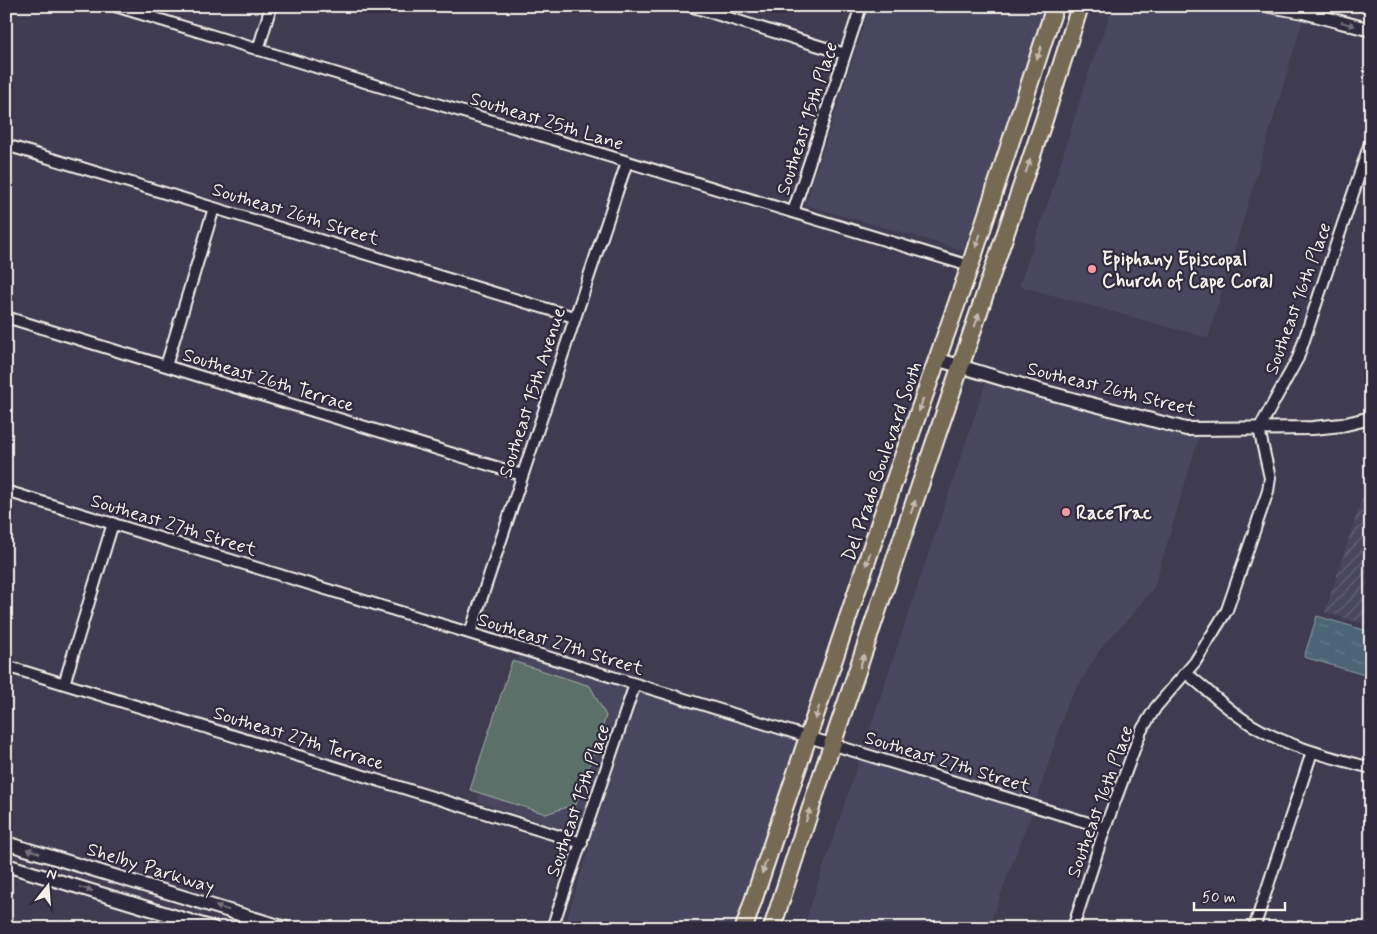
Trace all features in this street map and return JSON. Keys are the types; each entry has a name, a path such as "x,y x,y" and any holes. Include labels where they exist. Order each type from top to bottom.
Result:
{"main road":[{"name":"Del Prado Boulevard South","path":"744,928 936,359 970,266 1055,6"},
{"path":"772,928 832,744 961,367 1080,6"}],"street":[{"name":"Southeast 25th Lane","path":"114,6 970,266"},
{"path":"258,50 271,6"},
{"path":"690,6 845,54"},
{"name":"Southeast 15th Place","path":"793,212 861,6"},
{"path":"1270,6 1291,8 1371,30"},
{"name":"Southeast 16th Place","path":"1073,928 1105,828 1144,725 1156,707 1186,673 1210,639 1227,610 1268,491 1270,478 1260,429 1298,358 1371,140"},
{"name":"Southeast 26th Street","path":"6,145 574,318"},
{"name":"Southeast 15th Avenue","path":"470,633 574,318 628,162"},
{"path":"166,366 214,208"},
{"name":"Southeast 26th Terrace","path":"6,317 522,475"},
{"name":"Southeast 26th Street","path":"936,359 1042,391 1186,429 1260,429 1342,425 1371,418"},
{"name":"Southeast 27th Street","path":"6,491 1105,828"},
{"path":"64,684 113,524"},
{"name":"Southeast 27th Terrace","path":"6,666 582,843"},
{"path":"1186,673 1251,725 1312,752 1371,768"},
{"name":"Southeast 15th Place","path":"552,928 635,684"},
{"path":"1254,928 1312,752"},
{"name":"Shelby Parkway","path":"6,843 285,928"},
{"path":"6,865 213,928"}],"shaded area":[{"path":"870,6 1046,6 963,250 805,205"},
{"path":"1113,6 1243,6 1275,15 1303,19 1208,338 1019,286 1051,194 1087,77"},
{"path":"986,382 1165,432 1199,437 1154,587 1132,615 1103,645 1067,704 1038,796 988,928 803,928"},
{"path":"1371,470 1371,626 1325,612"},
{"path":"523,645 801,732 736,928 564,928 592,838 478,802"}],"green space":[{"path":"512,661 590,686 606,716 576,804 546,814 470,790"}],"water":[{"path":"1317,616 1371,632 1371,677 1304,657"}],"place":[{"name":"Epiphany Episcopal Church of Cape Coral","path":"1092,269"},
{"name":"RaceTrac","path":"1066,512"}]}
